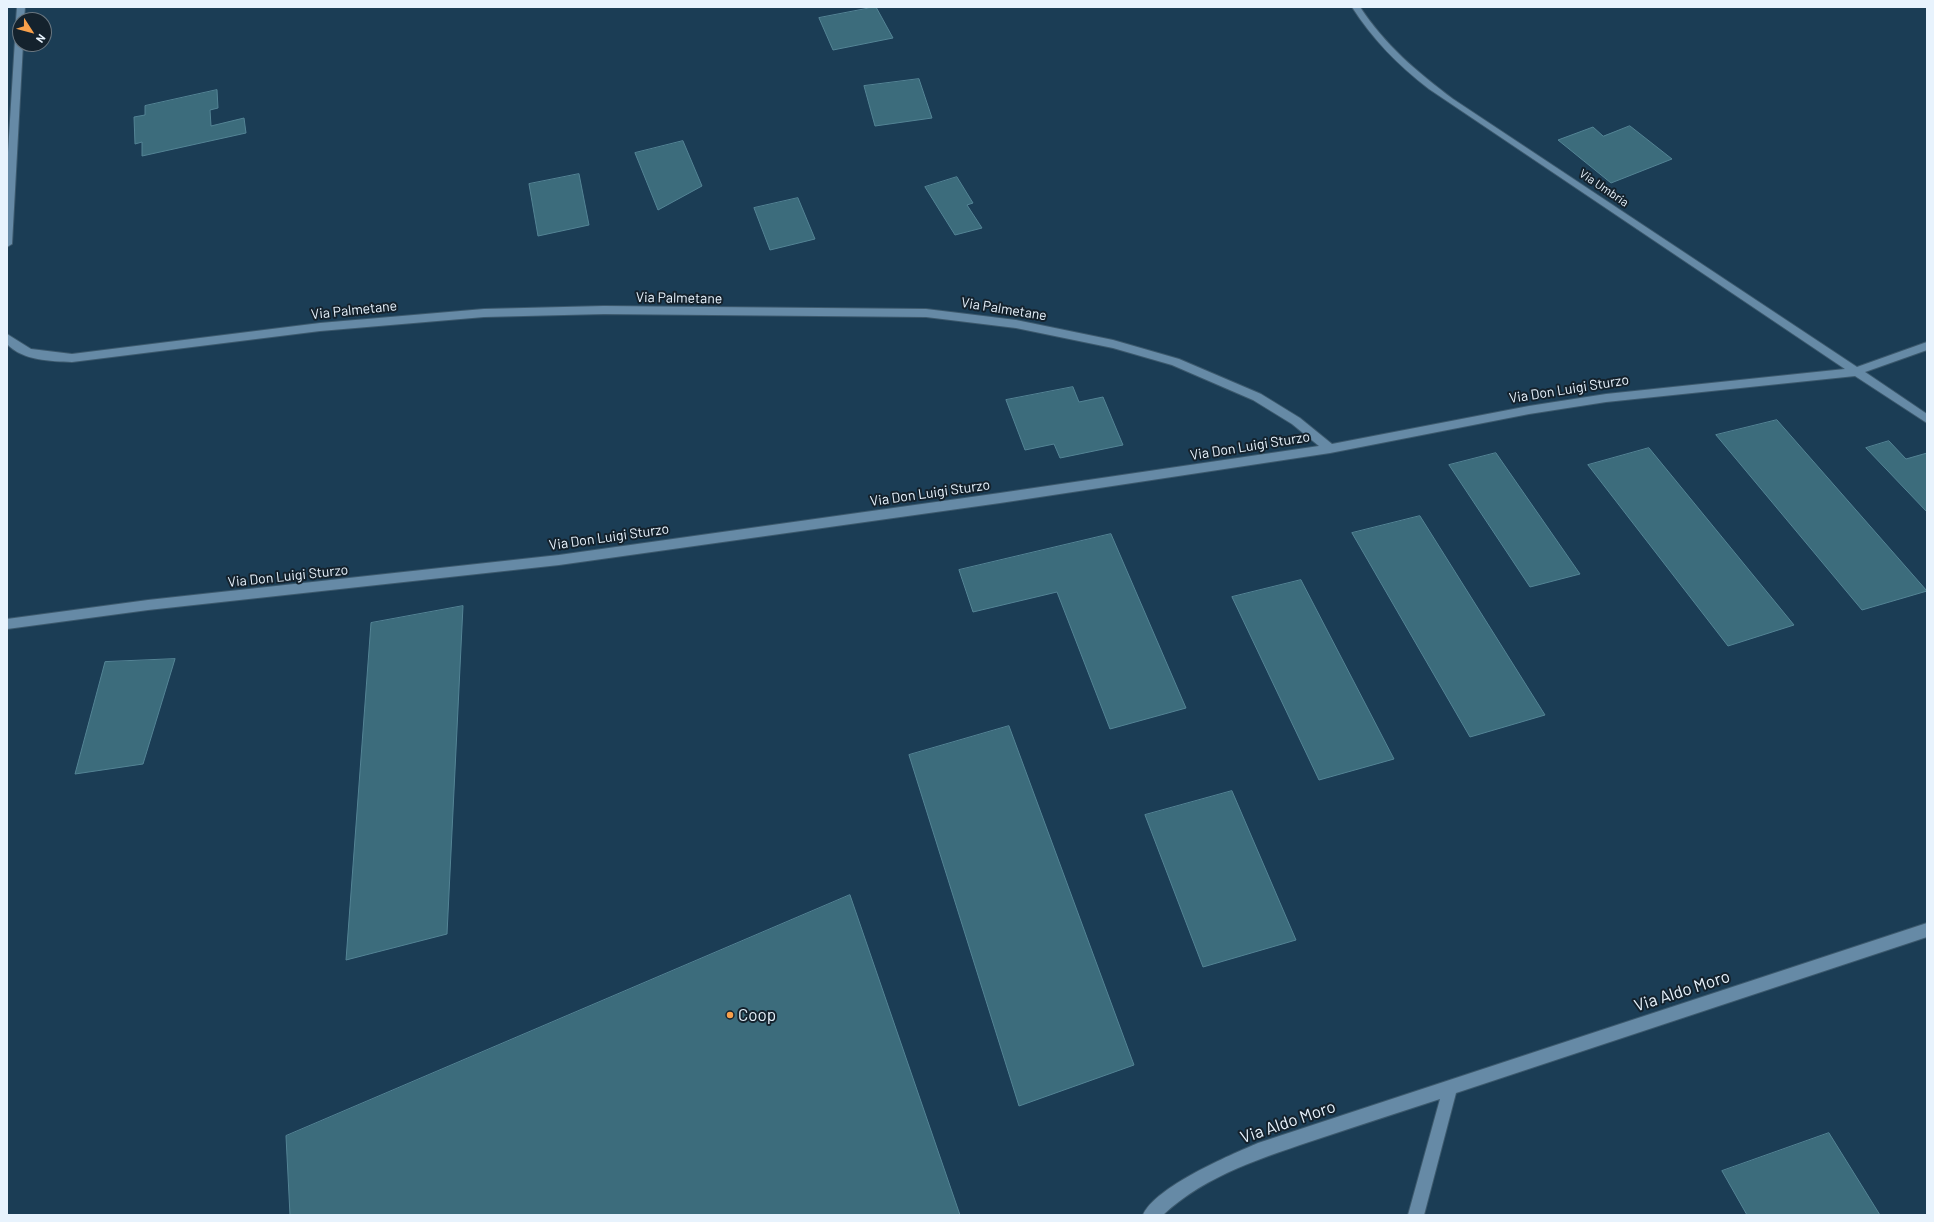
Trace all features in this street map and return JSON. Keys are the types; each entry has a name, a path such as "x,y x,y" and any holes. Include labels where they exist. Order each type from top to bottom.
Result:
{"street":[{"name":"Via Umbria","path":"1356,7 1391,51 1415,74 1446,97 1581,186 1854,372 1927,419"},
{"path":"7,244 18,52"},
{"name":"Via Palmetane","path":"7,338 17,348 28,352 52,357 72,358 320,327 484,312 604,310 926,313 1024,325 1113,344 1175,362 1204,372 1257,397 1296,421 1330,449"},
{"name":"Via Don Luigi Sturzo","path":"7,624 148,605 388,580 559,560 1008,497 1330,449 1529,410 1606,398 1854,372 1927,346"},
{"name":"Via Aldo Moro","path":"1151,1215 1169,1198 1226,1164 1258,1151 1927,930"},
{"path":"1416,1215 1450,1088"}],"building":[{"path":"876,7 893,38 833,50 819,18"},
{"path":"919,79 932,118 875,126 864,86"},
{"path":"217,90 218,108 210,110 211,126 244,118 246,133 142,156 142,142 135,144 134,117 145,115 145,106"},
{"path":"1630,126 1672,159 1611,183 1558,140 1593,127 1603,136"},
{"path":"683,141 702,186 658,210 635,153"},
{"path":"579,174 589,225 538,236 529,184"},
{"path":"957,177 973,203 967,205 982,228 955,235 925,187"},
{"path":"798,198 815,239 770,250 754,208"},
{"path":"1073,387 1079,402 1103,397 1123,445 1060,458 1054,444 1025,450 1006,400"},
{"path":"1777,420 1927,591 1862,610 1716,435"},
{"path":"1889,441 1906,459 1927,453 1927,512 1866,448"},
{"path":"1649,448 1794,625 1728,646 1588,465"},
{"path":"1496,453 1580,574 1530,587 1449,465"},
{"path":"1420,516 1545,715 1470,737 1352,533"},
{"path":"1111,534 1186,708 1110,729 1057,592 973,612 959,570"},
{"path":"1301,580 1394,759 1319,780 1232,597"},
{"path":"463,606 447,934 346,960 371,623"},
{"path":"175,659 143,764 75,774 105,662"},
{"path":"1009,726 1134,1065 1019,1106 909,755"},
{"path":"1232,791 1296,940 1203,967 1145,815"},
{"name":"Coop","path":"850,895 960,1215 290,1215 286,1136"},
{"path":"1829,1133 1880,1215 1747,1215 1722,1171"}],"place":[{"name":"Coop","path":"730,1015"}]}
